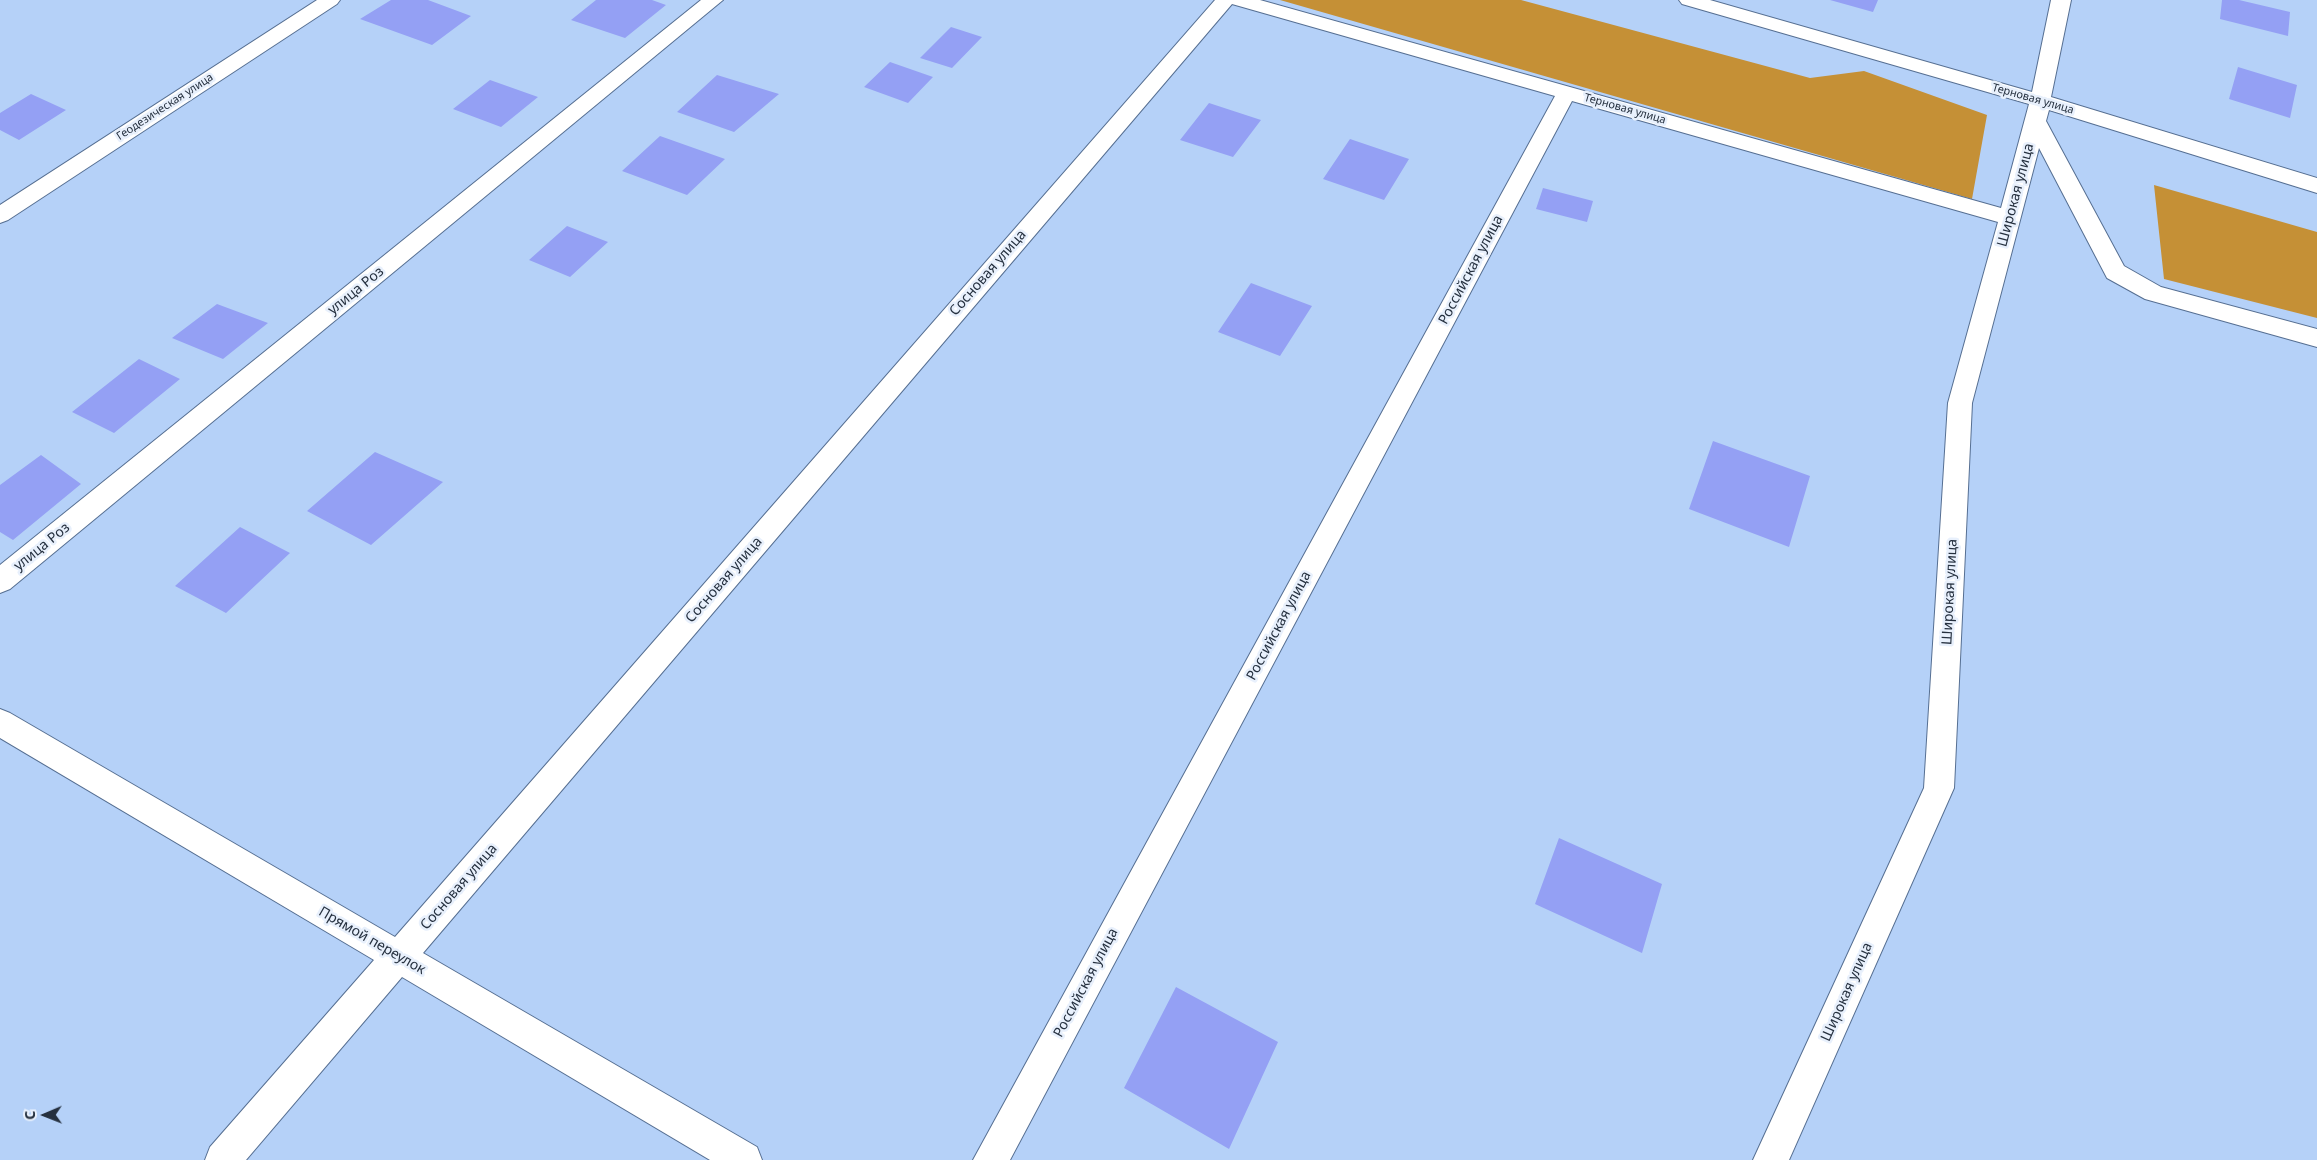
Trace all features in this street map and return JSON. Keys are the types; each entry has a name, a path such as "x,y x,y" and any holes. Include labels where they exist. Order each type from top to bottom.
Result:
{"street":[{"name":"Геодезическая улица","path":"0,215 330,0"},
{"name":"улица Роз","path":"0,581 712,0"},
{"name":"Сосновая улица","path":"223,1160 1224,0"},
{"name":"Терновая улица","path":"1239,0 2010,218"},
{"name":"Терновая улица","path":"1689,0 2039,111 2317,186"},
{"name":"Широкая улица","path":"1771,1160 1939,788 1960,403 2039,111 2061,0"},
{"name":"Российская улица","path":"991,1160 1567,92"},
{"path":"2039,111 2115,272 2153,293 2317,338"},
{"name":"Прямой переулок","path":"0,722 744,1160"}],"shaded area":[{"path":"1280,0 1521,0 1810,78 1864,71 1987,115 1972,199"},
{"path":"2154,185 2317,232 2317,318 2164,279"}],"building":[{"path":"391,0 428,0 471,16 432,45 360,19"},
{"path":"596,0 652,0 666,5 625,38 571,20"},
{"path":"1830,0 1878,0 1873,12"},
{"path":"2222,0 2239,0 2290,12 2288,36 2220,19"},
{"path":"951,27 982,37 952,68 920,58"},
{"path":"890,62 933,77 908,103 864,87"},
{"path":"2238,67 2297,85 2290,118 2229,99"},
{"path":"717,75 779,94 734,132 677,112"},
{"path":"490,80 538,97 501,127 453,109"},
{"path":"31,94 66,110 19,140 0,130 0,113"},
{"path":"1209,103 1261,120 1233,157 1180,140"},
{"path":"660,136 725,159 687,195 622,171"},
{"path":"1350,139 1409,159 1384,200 1323,179"},
{"path":"1543,188 1593,201 1587,222 1536,209"},
{"path":"567,226 608,242 570,277 529,260"},
{"path":"1251,283 1312,306 1280,356 1218,332"},
{"path":"217,304 268,323 223,359 172,338"},
{"path":"139,359 180,379 114,433 72,412"},
{"path":"1713,441 1810,476 1789,547 1689,509"},
{"path":"375,452 443,482 371,545 307,511"},
{"path":"41,455 81,484 13,540 0,532 0,485"},
{"path":"240,527 290,553 226,613 175,586"},
{"path":"1559,838 1662,884 1642,953 1535,904"},
{"path":"1176,987 1278,1042 1229,1149 1124,1088"}]}
